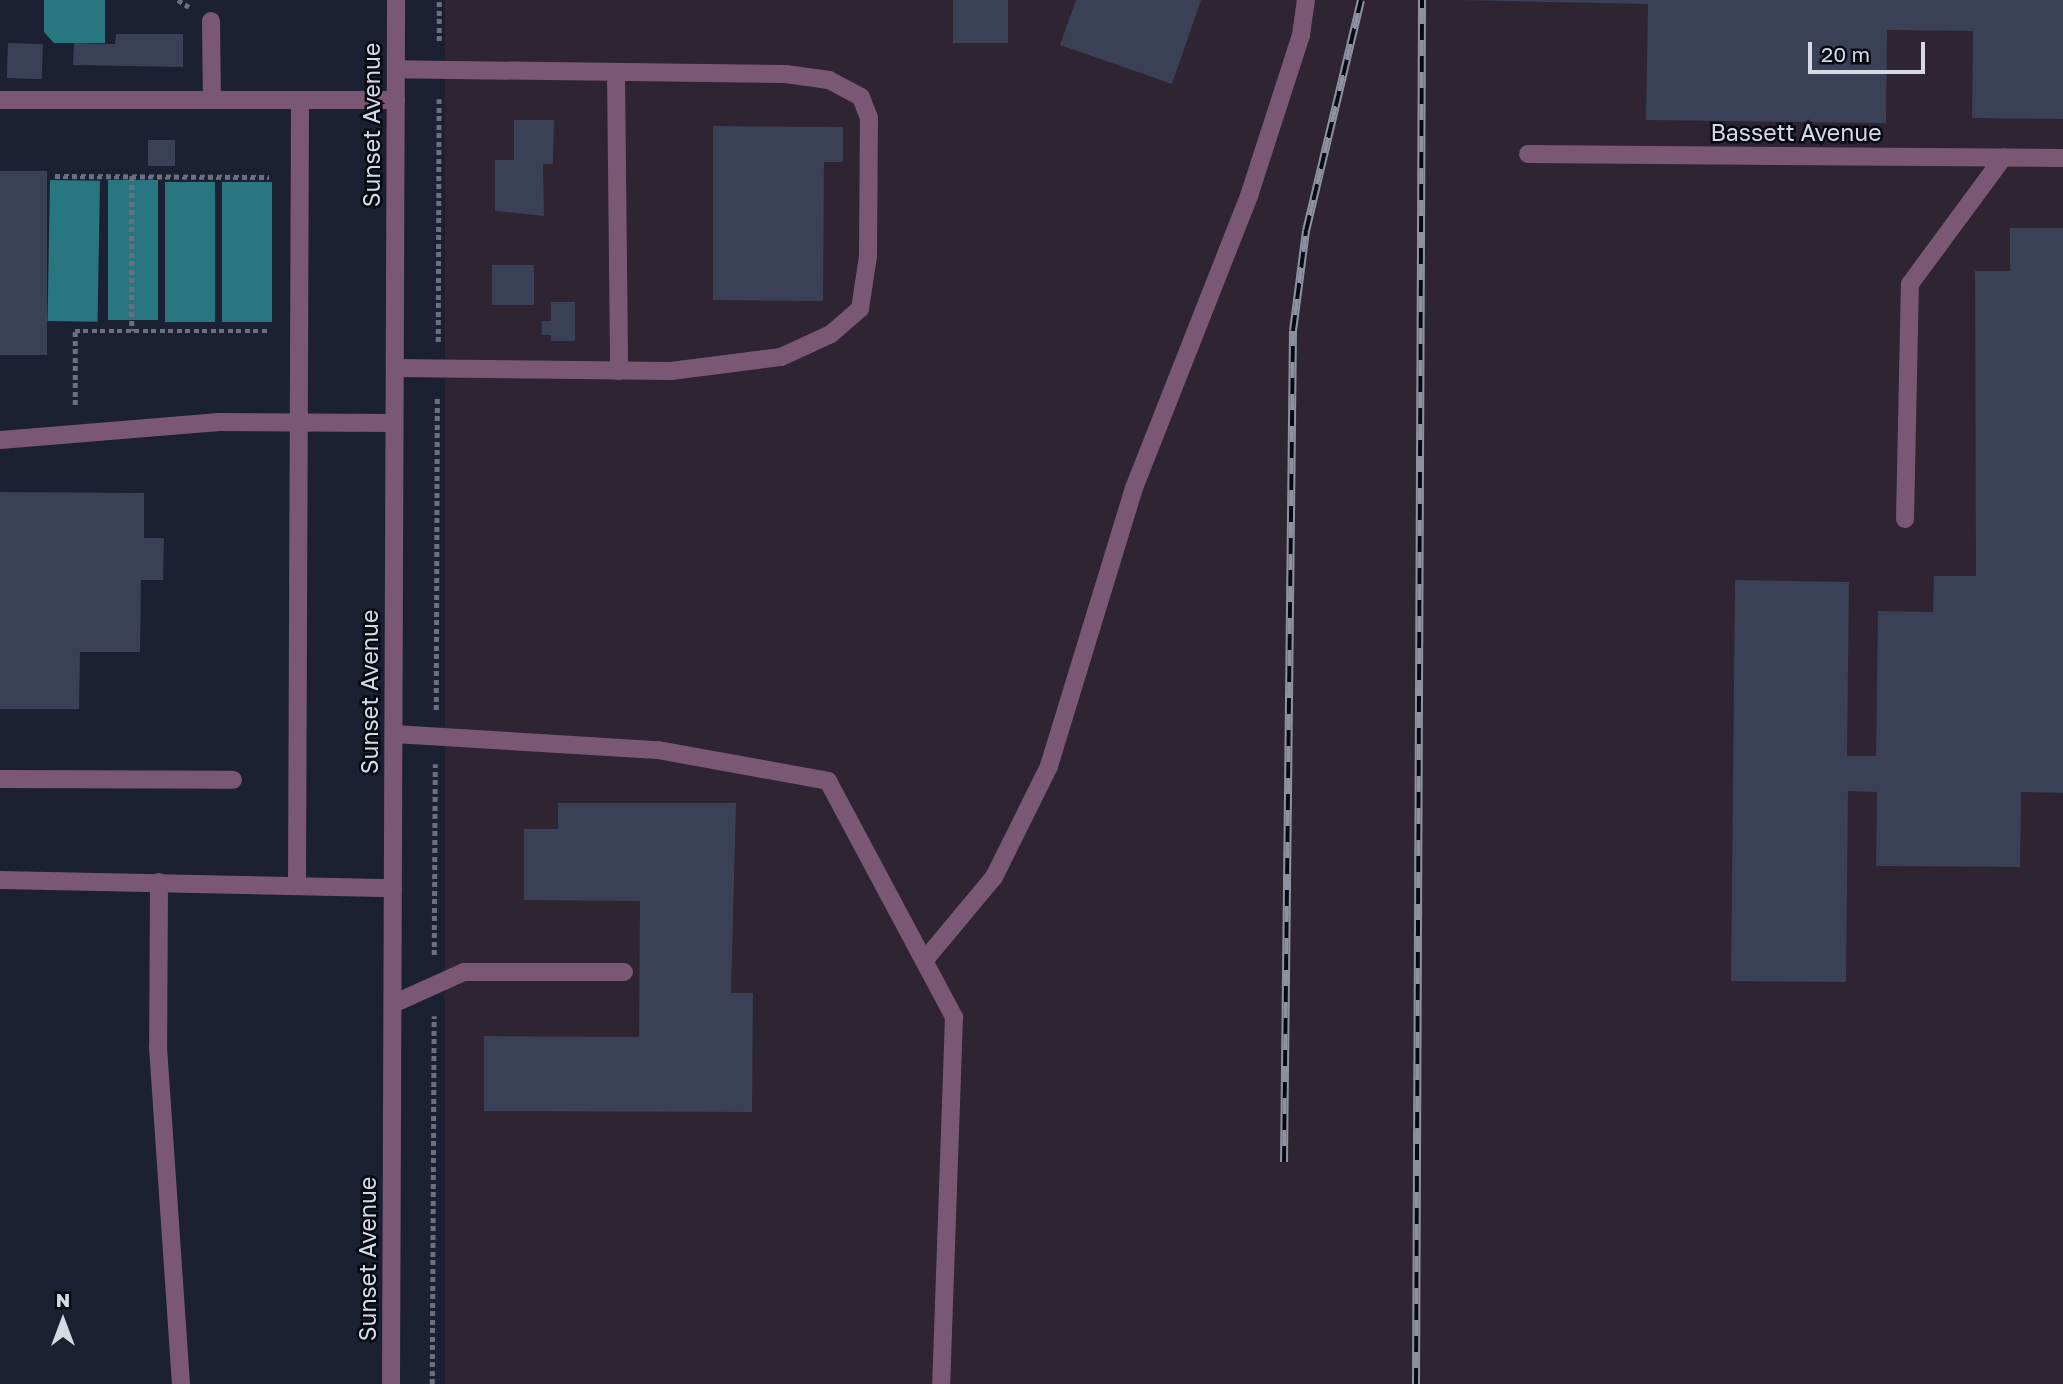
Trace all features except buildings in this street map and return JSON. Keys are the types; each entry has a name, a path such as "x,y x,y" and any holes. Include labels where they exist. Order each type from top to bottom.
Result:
{"street":[{"name":"Sunset Avenue","path":"391,1384 396,0"},
{"path":"924,961 994,877 1049,766 1134,488 1248,196 1301,35 1306,0"},
{"path":"211,21 212,100"},
{"path":"395,368 671,371 781,357 831,334 860,309 868,256 869,118 861,97 829,79 785,74 396,69"},
{"path":"616,72 619,371"},
{"path":"0,100 396,100"},
{"path":"297,885 300,100"},
{"name":"Bassett Avenue","path":"1528,154 2063,158"},
{"path":"1905,519 1910,284 2003,158"},
{"path":"0,440 219,422 394,423"},
{"path":"394,734 658,750 828,781 954,1017 941,1384"},
{"path":"0,779 233,780"},
{"path":"0,880 393,888"},
{"path":"159,882 158,1047 181,1384"},
{"path":"393,1004 464,972 624,972"}],"path":[{"path":"432,1384 439,0"},
{"path":"55,176 269,177"},
{"path":"132,176 132,331"},
{"path":"75,434 75,331 268,331"}],"shaded area":[{"path":"44,0 105,0 105,43 54,43 44,32"},
{"path":"445,0 2063,0 2063,1384 445,1384"},
{"path":"50,180 100,181 98,322 48,321"},
{"path":"108,180 158,180 158,320 108,320"},
{"path":"165,182 215,182 215,322 165,322"},
{"path":"222,182 272,182 272,322 222,322"}],"railway":[{"path":"1284,1162 1293,331 1306,231 1361,0"},
{"path":"1416,1384 1422,0"}]}
